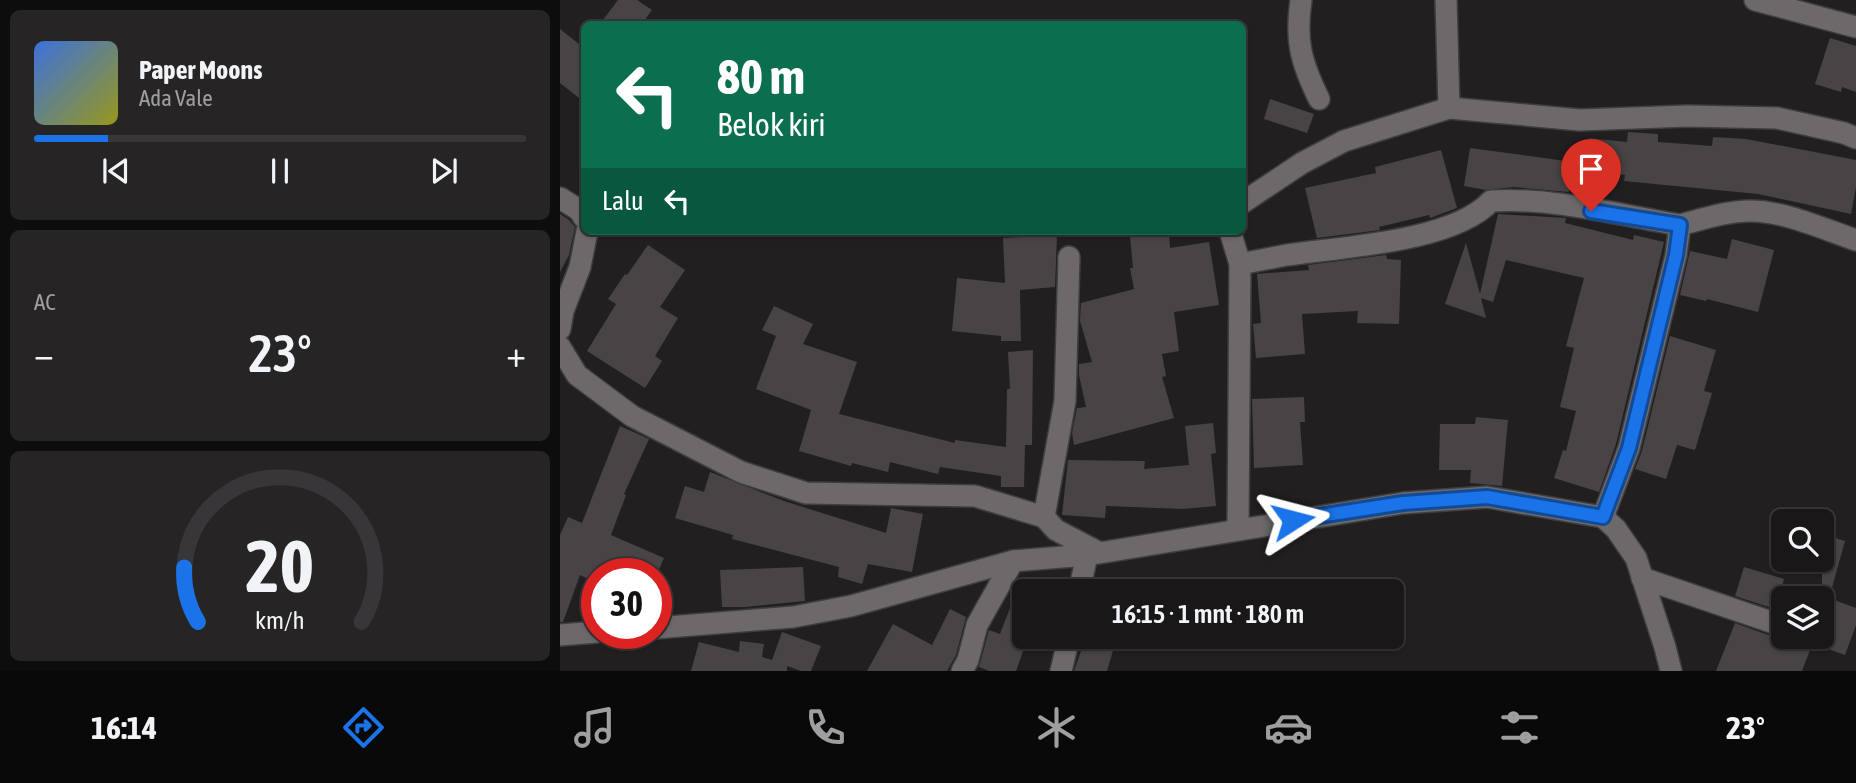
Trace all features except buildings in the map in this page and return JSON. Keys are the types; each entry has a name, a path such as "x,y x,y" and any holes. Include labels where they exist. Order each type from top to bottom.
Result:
{"street":[{"path":"1301,0 1297,26 1303,66 1319,99"},
{"path":"1446,0 1449,108"},
{"path":"1755,0 1856,27"},
{"path":"1246,200 1302,163 1344,141 1449,108 1580,120 1777,118 1856,138"},
{"path":"560,198 581,213"},
{"path":"1240,264 1350,248 1433,232 1481,212 1491,201 1508,200 1550,203 1680,225 1723,214 1751,211 1784,217 1856,240"},
{"path":"1603,517 1629,448 1676,255 1680,225"},
{"path":"560,329 563,311 580,267 586,235"},
{"path":"1231,235 1240,264 1238,529"},
{"path":"1044,517 1065,401 1069,257"},
{"path":"560,347 576,375 632,416 741,472 806,493 975,496 1044,517 1056,530 1092,554"},
{"path":"672,627 793,617 851,606 1013,561 1163,544 1238,529 1403,503 1487,497 1603,517 1616,529 1636,558 1673,670"},
{"path":"1083,579 1092,554"},
{"path":"962,671 968,660 977,625 1013,561"},
{"path":"1642,578 1771,622"},
{"path":"560,635 581,633"},
{"path":"1062,671 1067,649"}],"route":[{"path":"1293,520 1403,503 1487,497 1603,517 1629,448 1676,255 1680,225 1591,211"}]}
